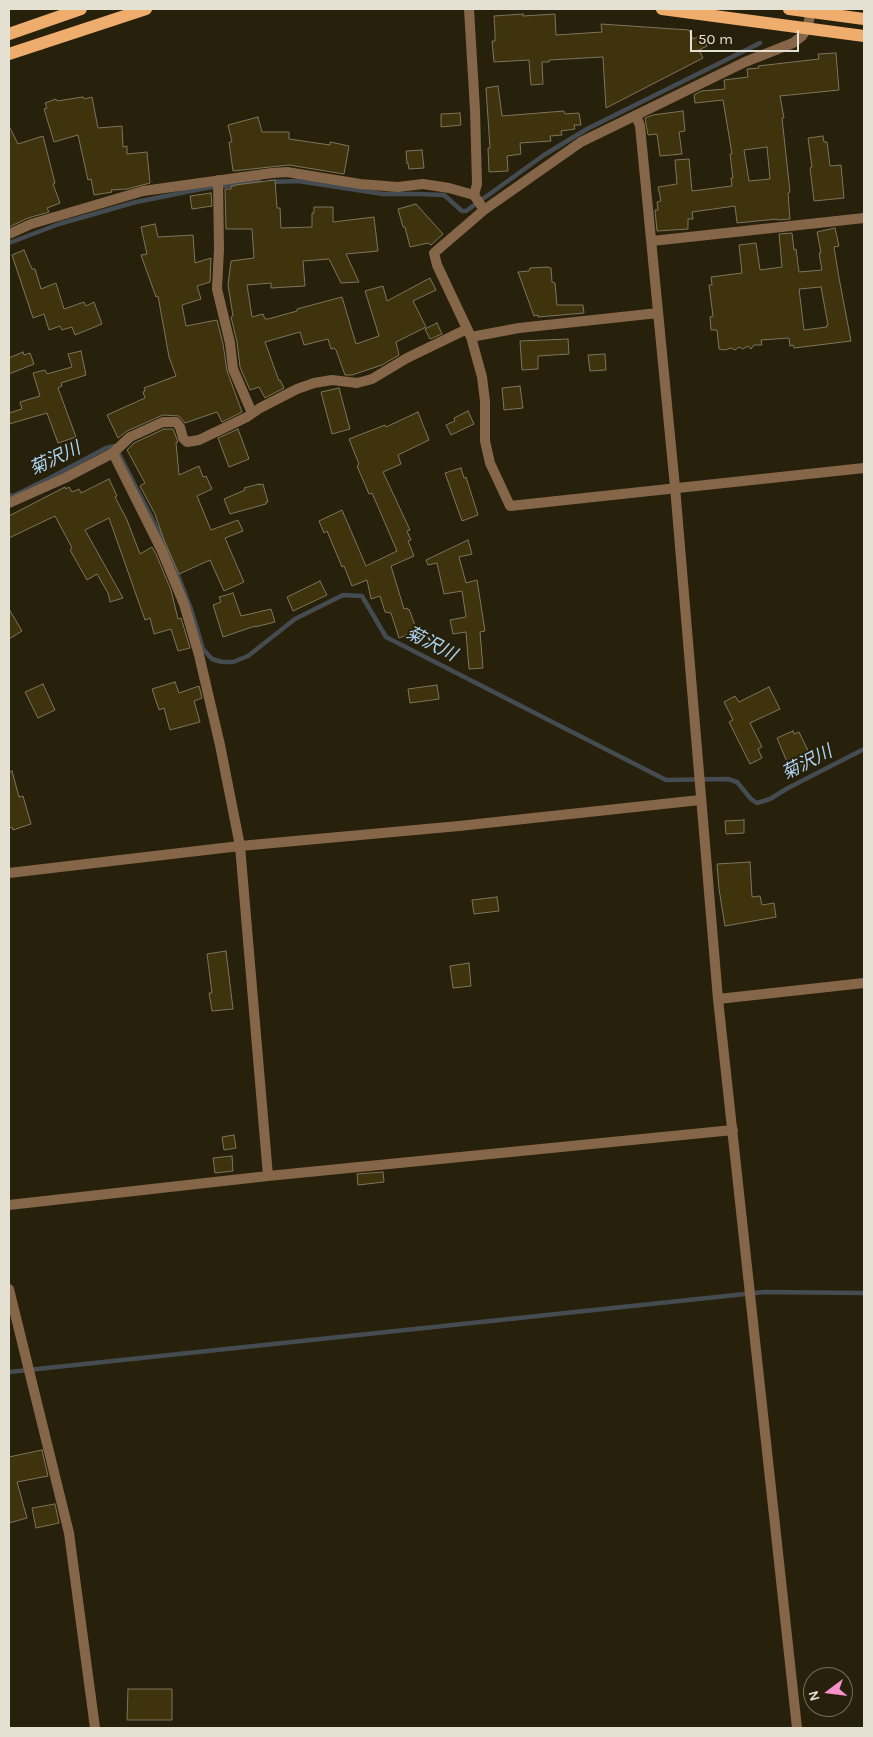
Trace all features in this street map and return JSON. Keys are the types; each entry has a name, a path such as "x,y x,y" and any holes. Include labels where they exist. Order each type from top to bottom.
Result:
{"main road":[{"path":"9,34 80,9"},
{"path":"9,54 146,9"},
{"path":"662,9 864,36"},
{"path":"789,9 864,19"}],"street":[{"path":"469,9 476,128 477,184 474,195"},
{"path":"811,12 802,36 793,43 745,62 581,142 484,210 434,253 437,265 469,333 482,377 485,441 490,463 510,506 864,468"},
{"path":"636,114 640,126 675,487 718,999 797,1728"},
{"path":"9,234 40,221 143,191 287,172 360,184 398,186 423,184 449,188 474,195 484,210"},
{"path":"218,180 219,249 217,289 230,343 233,369 252,413"},
{"path":"652,241 864,218"},
{"path":"9,503 40,491 113,453 130,437 163,422 176,422 180,427 183,438 187,442 192,442 210,436 297,389 314,383 332,380 357,383 372,378 408,358 469,333 658,313"},
{"path":"113,453 162,551 184,604 199,654 240,846 268,1176"},
{"path":"9,873 240,846 458,826 700,800"},
{"path":"718,999 864,983"},
{"path":"9,1205 268,1176 733,1130"},
{"path":"9,1289 69,1533 95,1728"}],"building":[{"path":"523,14 523,16 555,14 556,35 602,32 601,24 689,30 693,39 702,35 707,46 699,50 703,58 606,108 603,57 542,62 543,84 531,85 529,60 494,62 492,41 495,41 494,16"},
{"path":"836,53 839,90 780,96 784,118 782,118 790,192 788,193 790,219 737,223 735,206 692,212 693,219 688,219 688,229 657,231 655,210 658,210 657,202 661,201 658,187 677,184 675,160 689,159 692,191 732,186 730,154 732,154 723,100 695,103 694,95 701,91 725,89 724,80 748,77 747,69 819,59 818,54","holes":["767,147 770,179 749,181 744,150"]},
{"path":"498,86 502,116 564,111 565,114 579,113 581,125 574,125 575,129 561,131 562,135 550,136 551,141 520,143 521,154 507,156 508,171 489,172 488,148 490,148 486,88"},
{"path":"83,97 84,99 92,97 98,128 122,126 123,147 127,146 127,154 147,152 150,183 94,195 91,179 88,180 78,135 54,142 44,109 47,108 45,103 56,99 57,101"},
{"path":"683,111 685,131 679,132 682,154 660,156 657,134 648,135 645,118 653,115"},
{"path":"460,113 461,125 441,127 441,114"},
{"path":"258,117 262,132 289,132 289,139 330,145 330,142 349,146 344,174 289,165 233,171 229,142 232,142 228,125"},
{"path":"9,126 18,144 43,136 55,183 53,184 60,203 47,208 49,212 28,218 9,227"},
{"path":"823,136 824,142 827,142 830,166 841,165 844,198 814,201 808,138"},
{"path":"422,150 424,168 409,169 406,151"},
{"path":"275,180 281,228 312,227 314,207 333,207 333,222 374,217 378,251 346,254 359,282 341,283 329,259 303,261 305,286 271,288 271,283 247,285 252,317 263,314 265,319 268,319 342,297 356,344 379,336 365,291 383,286 387,301 430,278 436,290 413,301 426,327 396,342 399,355 382,365 352,375 345,375 336,350 334,348 331,349 328,339 304,345 300,332 265,342 279,381 284,388 265,398 259,387 250,390 240,367 231,317 233,316 228,285 231,261 254,258 252,229 226,229 225,189 231,189 231,186 235,185"},
{"path":"211,193 212,206 192,209 190,196"},
{"path":"416,204 443,234 431,245 428,243 410,247 398,209"},
{"path":"155,224 158,237 193,235 195,263 211,258 210,282 197,286 201,299 182,305 186,326 217,320 227,371 242,412 222,422 217,412 185,423 179,416 163,415 127,431 118,438 107,415 145,398 144,388 176,376 169,357 158,296 156,297 141,255 147,254 141,227"},
{"path":"835,228 839,246 834,247 851,341 794,348 793,345 790,346 789,338 761,340 762,345 754,345 751,349 748,346 743,349 739,347 735,350 731,348 719,349 717,330 711,330 710,317 713,316 709,285 712,285 711,277 742,273 739,245 756,243 760,270 782,267 779,234 792,233 799,272 822,270 817,232","holes":["821,287 827,327 804,330 799,289"]},
{"path":"24,250 32,269 35,269 41,289 56,283 64,309 84,302 86,306 94,302 102,324 75,335 72,327 62,330 60,326 49,330 44,314 33,318 12,255"},
{"path":"530,268 551,268 552,282 555,283 557,305 583,305 584,313 534,316 518,272 529,271"},
{"path":"437,323 442,334 430,339 425,329"},
{"path":"568,339 569,354 538,356 538,369 522,370 520,341"},
{"path":"81,351 86,375 61,383 62,386 58,388 76,437 58,443 47,413 9,424 9,413 22,409 20,402 40,396 33,373 45,370 47,374 72,367 68,354"},
{"path":"23,352 24,355 30,353 34,364 9,374 9,358"},
{"path":"605,354 606,370 590,371 588,355"},
{"path":"520,386 523,408 504,410 502,388"},
{"path":"339,388 350,429 332,434 321,392"},
{"path":"468,411 474,424 451,435 446,425 455,421 454,418"},
{"path":"418,412 429,440 398,455 401,464 383,472 410,530 407,531 411,540 408,541 414,556 391,566 404,609 409,609 417,631 399,638 391,613 385,612 380,596 371,599 367,580 352,586 327,531 324,533 319,521 342,510 366,566 397,551 372,493 369,494 357,466 359,464 349,439 385,425 386,427"},
{"path":"164,429 173,429 178,442 176,443 179,475 199,466 203,477 206,476 212,489 197,496 211,530 238,520 243,531 225,538 244,582 224,591 210,560 179,574 155,514 140,486 145,483 127,450 134,443"},
{"path":"238,429 249,459 229,467 218,438"},
{"path":"461,468 464,478 466,477 478,515 462,521 445,473"},
{"path":"109,479 140,554 152,547 156,554 171,590 178,619 181,618 190,648 178,651 171,629 154,634 150,618 145,620 109,518 85,530 123,598 110,602 108,593 97,574 87,580 70,550 72,548 55,516 9,538 9,516 65,487 66,489 69,487 72,492 79,489 81,493"},
{"path":"263,484 268,502 230,514 224,499 245,490 244,488"},
{"path":"468,540 472,554 459,557 466,583 477,580 485,631 480,632 483,668 469,669 466,632 453,634 450,620 466,617 462,591 444,594 437,563 428,565 426,560"},
{"path":"320,581 327,595 293,611 287,597"},
{"path":"233,593 241,616 271,609 275,622 255,626 223,637 213,605 221,602 219,597"},
{"path":"9,609 22,631 9,639"},
{"path":"175,682 179,693 199,686 202,698 194,701 200,722 170,730 164,708 159,710 152,689"},
{"path":"43,684 55,710 38,718 25,692"},
{"path":"437,685 439,699 410,703 408,689"},
{"path":"769,687 780,709 750,723 762,747 758,749 762,758 750,764 729,722 733,720 724,702 735,696 739,702"},
{"path":"793,731 794,734 799,732 814,763 792,774 777,738"},
{"path":"12,771 19,797 23,796 31,824 13,830 12,827 9,828 9,772"},
{"path":"744,820 744,833 726,834 725,821"},
{"path":"750,862 752,897 760,896 762,905 774,903 776,917 725,926 717,864"},
{"path":"497,897 499,911 474,914 472,900"},
{"path":"226,951 233,1009 212,1011 209,993 212,993 207,954"},
{"path":"469,963 471,986 453,988 450,966"},
{"path":"234,1135 236,1148 224,1150 222,1137"},
{"path":"232,1156 233,1171 215,1173 213,1158"},
{"path":"383,1172 384,1182 358,1185 357,1174"},
{"path":"42,1450 48,1476 17,1482 27,1518 9,1523 9,1457"},
{"path":"55,1504 59,1523 36,1528 32,1508"},
{"path":"128,1689 172,1689 172,1720 127,1720"}],"waterway":[{"path":"269,182 298,181 383,194 444,195 462,211 466,211 544,155 587,129 760,43"},
{"path":"9,243 59,224 136,202 206,188 259,182"},
{"name":"菊沢川","path":"9,495 13,496 106,448 115,446 169,552 191,609 203,649 212,659 222,662 233,662 248,656 295,619 343,595 362,596 386,637 666,780 728,779 737,782 751,799 757,803 770,799 864,749"},
{"path":"9,1372 764,1292 864,1293"}]}
